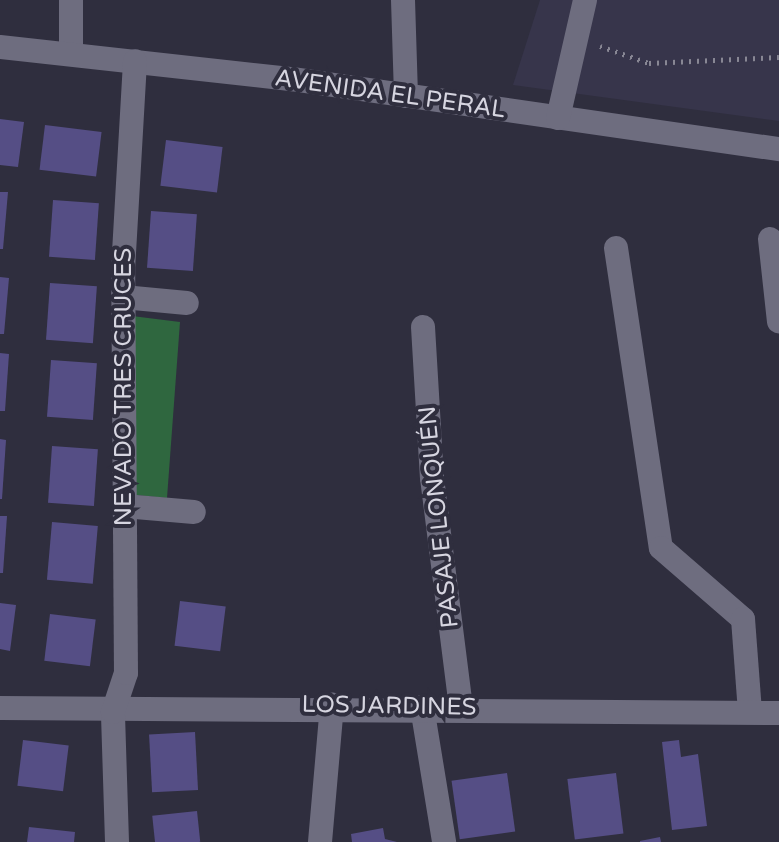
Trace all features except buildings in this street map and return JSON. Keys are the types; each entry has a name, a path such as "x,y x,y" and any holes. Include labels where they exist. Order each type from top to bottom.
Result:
{"street":[{"path":"71,0 71,54"},
{"path":"403,0 406,96"},
{"path":"558,118 579,45 585,0"},
{"name":"AVENIDA EL PERAL","path":"0,47 406,96 779,149"},
{"name":"NEVADO TRES CRUCES","path":"113,712 126,673 123,297 135,61"},
{"path":"770,239 779,322"},
{"path":"616,248 661,548 743,619 750,712"},
{"path":"123,297 187,303"},
{"name":"PASAJE LONQUÉN","path":"423,327 432,478 461,707"},
{"path":"124,506 194,512"},
{"path":"320,842 332,705"},
{"name":"LOS JARDINES","path":"0,708 113,712 332,705 779,713"},
{"path":"422,707 444,842"},
{"path":"113,712 117,842"}],"path":[{"path":"579,45 618,47 649,63 779,57"}],"shaded area":[{"path":"540,0 779,0 779,121 513,85"}],"green space":[{"path":"132,316 180,322 167,498 136,495"}]}
